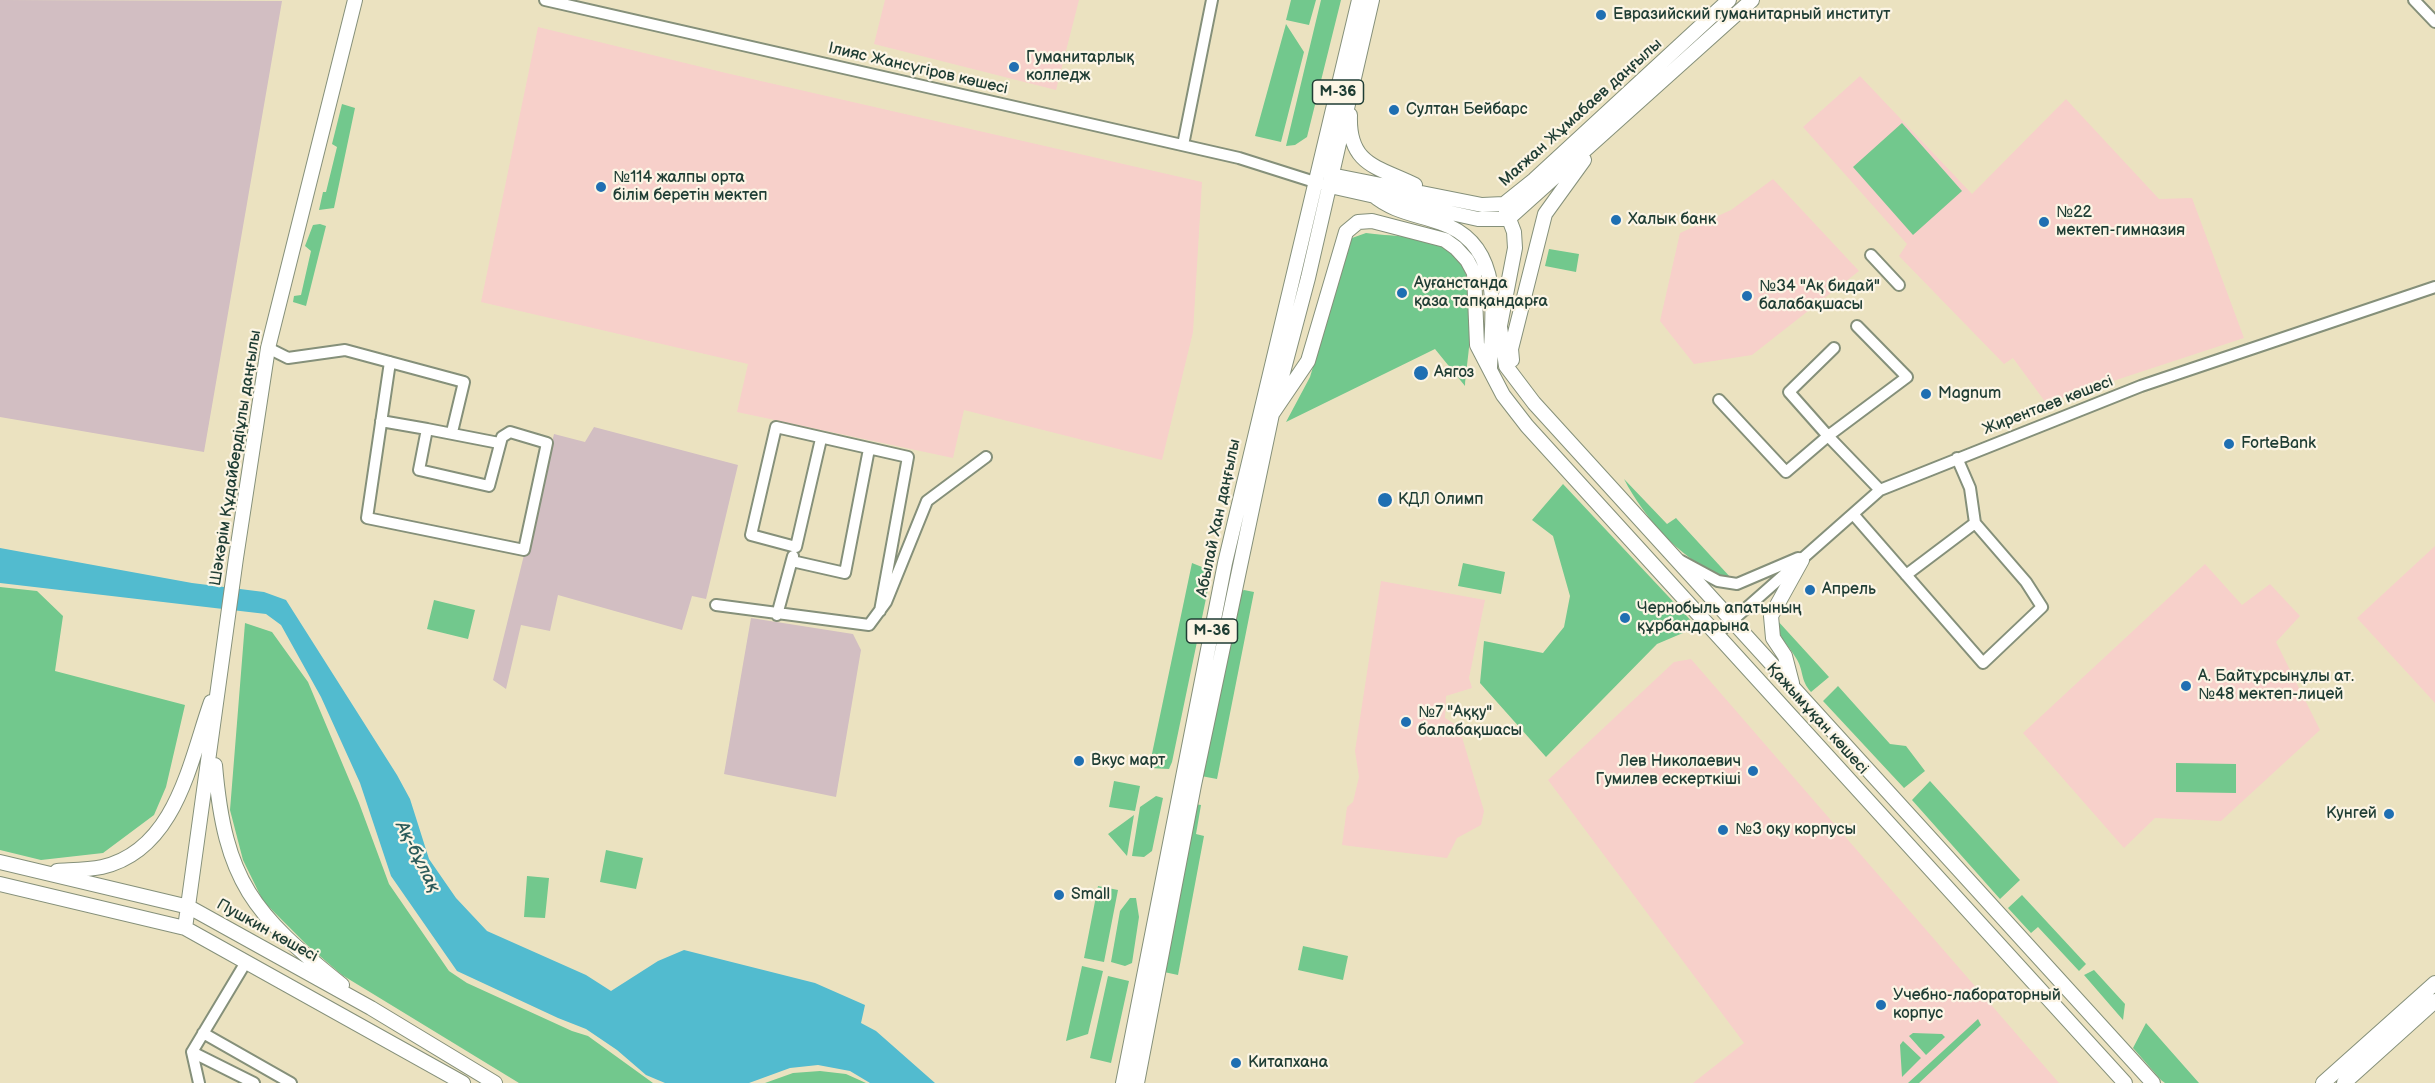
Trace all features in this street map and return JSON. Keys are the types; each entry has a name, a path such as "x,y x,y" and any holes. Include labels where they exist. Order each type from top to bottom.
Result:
{"main road":[{"name":"Шәкәрім Құдайбердіұлы даңғылы","path":"185,928 213,739 227,619 268,348 355,0"},
{"name":"Абылай Хан даңғылы","path":"1137,1083 1194,785 1324,179 1359,0"},
{"name":"Абылай Хан даңғылы","path":"1123,1083 1225,563 1372,0"},
{"name":"Мағжан Жұмабаев даңғылы","path":"1324,179 1482,205 1504,204 1534,180 1729,0"},
{"name":"Мағжан Жұмабаев даңғылы","path":"1508,219 1752,0"},
{"path":"1356,66 1350,124 1357,150 1365,162 1377,170 1436,196"},
{"path":"1517,383 1511,349 1545,214 1583,163 1588,149"},
{"path":"1324,179 1373,195 1478,219 1508,219"},
{"path":"1373,195 1386,207 1442,223 1458,231 1478,249 1491,279 1490,373"},
{"path":"1490,373 1515,248 1514,232 1504,204"},
{"name":"Қажымұқан көшесі","path":"1272,414 1308,361 1346,232 1358,222 1372,221 1445,240 1467,260 1474,273 1477,345 1490,373 1527,426 2125,1083"},
{"name":"Қажымұқан көшесі","path":"1500,327 1506,366 1517,383 2153,1082"},
{"path":"1793,685 1785,656 1773,638 1771,616 1806,556"},
{"path":"43,872 103,867 120,860 153,836 172,813 220,677"},
{"path":"213,739 218,795 225,834 236,870 249,896 275,928 371,1008"},
{"name":"Пушкин көшесі","path":"0,862 189,907 371,1008 495,1083"},
{"path":"0,884 185,928 463,1083"},
{"path":"2323,1083 2435,983"},
{"path":"2344,1083 2435,1001"},
{"path":"2080,1033 2114,1083"}],"street":[{"name":"Ілияс Жансүгіров көшесі","path":"545,0 1239,158 1283,172 1324,179"},
{"path":"1183,145 1212,0"},
{"path":"2414,0 2435,22"},
{"path":"1871,255 1899,285"},
{"name":"Жирентаев көшесі","path":"1717,634 1880,490 2141,386 2435,287"},
{"path":"1719,400 1786,472 1828,436 1907,377 1857,326"},
{"path":"268,348 288,358 345,350 464,382 452,432"},
{"path":"1834,348 1789,392 1880,490"},
{"path":"390,362 367,518 524,550 547,442 510,432 502,437 489,486 419,470 427,429"},
{"path":"381,421 452,432 500,443"},
{"path":"796,547 752,535 776,427 820,435 821,439 908,457 880,611"},
{"path":"777,615 796,547 821,439"},
{"path":"792,561 845,573 869,449"},
{"path":"716,605 777,615 869,625 886,602 927,501 986,457"},
{"path":"1853,514 1983,663 2042,607 2026,582 1975,523 1970,489 1958,458"},
{"path":"1906,575 1975,523"},
{"path":"1679,560 1718,581 1737,584 1806,556"},
{"path":"199,1083 192,1052 246,962"},
{"path":"203,1034 291,1083"},
{"path":"192,1052 254,1083"}],"shaded area":[{"path":"0,0 282,1 204,452 0,417"},
{"name":"Гуманитарлық колледж","path":"885,0 1079,0 1056,90 874,44"},
{"path":"538,27 726,73 1202,182 1193,332 1162,460 964,410 953,458 737,412 748,364 481,302"},
{"name":"№22 мектеп-гимназия","path":"1860,76 1972,194 2066,99 2159,199 2192,198 2244,338 2046,403 2013,358 2004,364 1899,256 1907,244 1803,127"},
{"name":"№34 \"Ақ бидай\" балабақшасы","path":"1773,179 1859,271 1752,355 1694,364 1660,321 1680,233 1731,210"},
{"path":"594,427 738,465 706,599 692,596 682,630 558,595 550,631 521,625 506,689 493,680 554,434 585,442"},
{"path":"2435,546 2435,703 2357,618"},
{"name":"А. Байтұрсынұлы ат. №48 мектеп-лицей","path":"2205,564 2242,605 2270,584 2300,616 2276,642 2320,730 2221,821 2155,818 2124,848 2023,733"},
{"name":"№7 \"Аққу\" балабақшасы","path":"1381,581 1485,600 1469,678 1472,688 1446,696 1445,718 1459,727 1484,811 1481,825 1457,838 1447,858 1342,845 1347,807 1353,802 1359,777 1355,751"},
{"path":"751,618 853,634 861,650 836,797 724,774"},
{"path":"1691,659 2059,1083 1693,1083 1744,1043 1548,780 1674,662"}],"green space":[{"path":"1291,0 1316,0 1309,25 1286,20"},
{"path":"1321,0 1341,0 1307,137 1295,145 1286,146"},
{"path":"1286,24 1304,52 1281,142 1255,136"},
{"path":"342,104 355,108 334,208 319,210 337,147 332,144"},
{"path":"1902,123 1962,191 1913,235 1853,167"},
{"path":"313,225 326,226 306,306 293,302 294,296 301,295 311,251 305,246"},
{"path":"1366,233 1427,240 1444,246 1457,257 1465,272 1471,310 1465,386 1435,349 1286,422 1310,377 1352,238"},
{"path":"1549,249 1579,254 1576,272 1545,266"},
{"path":"1624,479 1667,524 1676,518 1731,578 1699,564 1683,553 1643,510"},
{"path":"1563,484 1697,627 1657,644 1546,757 1480,683 1484,641 1543,653 1564,627 1570,596 1553,536 1532,520"},
{"path":"1192,563 1202,567 1209,584 1172,762 1169,769 1149,768"},
{"path":"1463,563 1505,572 1501,594 1458,586"},
{"path":"0,587 37,591 63,616 55,671 185,705 166,787 154,815 103,853 41,860 0,850"},
{"path":"1244,590 1254,592 1217,779 1201,776 1238,593"},
{"path":"434,600 475,610 468,639 427,629"},
{"path":"1777,620 1829,677 1811,692 1805,683 1798,662 1781,636"},
{"path":"245,623 272,632 308,682 359,803 389,884 449,971 467,983 572,1031 588,1036 653,1083 519,1083 342,975 307,945 263,901 243,860 230,810"},
{"path":"1838,686 1890,744 1906,746 1925,771 1904,788 1823,701"},
{"path":"2176,763 2236,764 2236,793 2176,792"},
{"path":"1114,781 1140,786 1135,811 1109,807"},
{"path":"1930,781 2020,880 2000,899 1912,800"},
{"path":"1156,796 1163,798 1152,851 1144,857 1132,856 1140,807"},
{"path":"1194,804 1201,805 1196,834 1204,836 1178,975 1164,972"},
{"path":"1134,815 1127,856 1108,834"},
{"path":"606,850 643,858 636,889 600,882"},
{"path":"527,876 549,878 545,918 524,917"},
{"path":"1098,886 1118,890 1104,962 1084,958"},
{"path":"2022,895 2086,964 2079,971 2038,927 2031,933 2008,908"},
{"path":"1130,898 1136,898 1139,917 1132,963 1125,966 1111,962 1120,911"},
{"path":"1303,946 1348,956 1343,980 1298,970"},
{"path":"1082,966 1103,971 1088,1034 1066,1041"},
{"path":"2094,970 2125,1004 2123,1020 2084,975"},
{"path":"1108,976 1129,981 1111,1063 1090,1058"},
{"path":"1978,1019 1981,1025 1919,1083 1908,1083"},
{"path":"2146,1023 2199,1083 2165,1083 2161,1080 2133,1048"},
{"path":"1913,1033 1942,1034 1945,1037 1926,1055 1909,1036"},
{"path":"1903,1041 1921,1058 1902,1077 1900,1045"},
{"path":"820,1071 846,1074 866,1083 765,1083 793,1073"}],"water":[{"name":"Ақ-бұлақ","path":"0,548 192,583 264,592 286,600 397,775 410,799 429,859 456,898 487,931 586,975 611,991 658,961 684,950 815,983 865,1005 861,1023 876,1031 935,1083 870,1083 850,1071 818,1065 790,1068 749,1083 665,1083 646,1075 617,1050 586,1029 457,971 391,876 360,783 321,697 281,625 266,614 0,583"}],"place":[{"name":"Евразийский гуманитарный институт","path":"1601,15"},
{"name":"Гуманитарлық колледж","path":"1014,67"},
{"name":"Султан Бейбарс","path":"1394,110"},
{"name":"№114 жалпы орта білім беретін мектеп","path":"601,187"},
{"name":"Халык банк","path":"1616,220"},
{"name":"№22 мектеп-гимназия","path":"2044,222"},
{"name":"Ауғанстанда қаза тапқандарға","path":"1402,293"},
{"name":"№34 \"Ақ бидай\" балабақшасы","path":"1747,296"},
{"name":"Аягоз","path":"1421,373"},
{"name":"Magnum","path":"1926,394"},
{"name":"ForteBank","path":"2229,444"},
{"name":"КДЛ Олимп","path":"1385,500"},
{"name":"Апрель","path":"1810,590"},
{"name":"Чернобыль апатының құрбандарына","path":"1625,618"},
{"name":"А. Байтұрсынұлы ат. №48 мектеп-лицей","path":"2186,686"},
{"name":"№7 \"Аққу\" балабақшасы","path":"1406,722"},
{"name":"Вкус март","path":"1079,761"},
{"name":"Лев Николаевич Гумилев ескерткіші","path":"1753,771"},
{"name":"Кунгей","path":"2389,814"},
{"name":"№3 оқу корпусы","path":"1723,830"},
{"name":"Small","path":"1059,895"},
{"name":"Учебно-лабораторный корпус","path":"1881,1005"},
{"name":"Китапхана","path":"1236,1063"}]}
